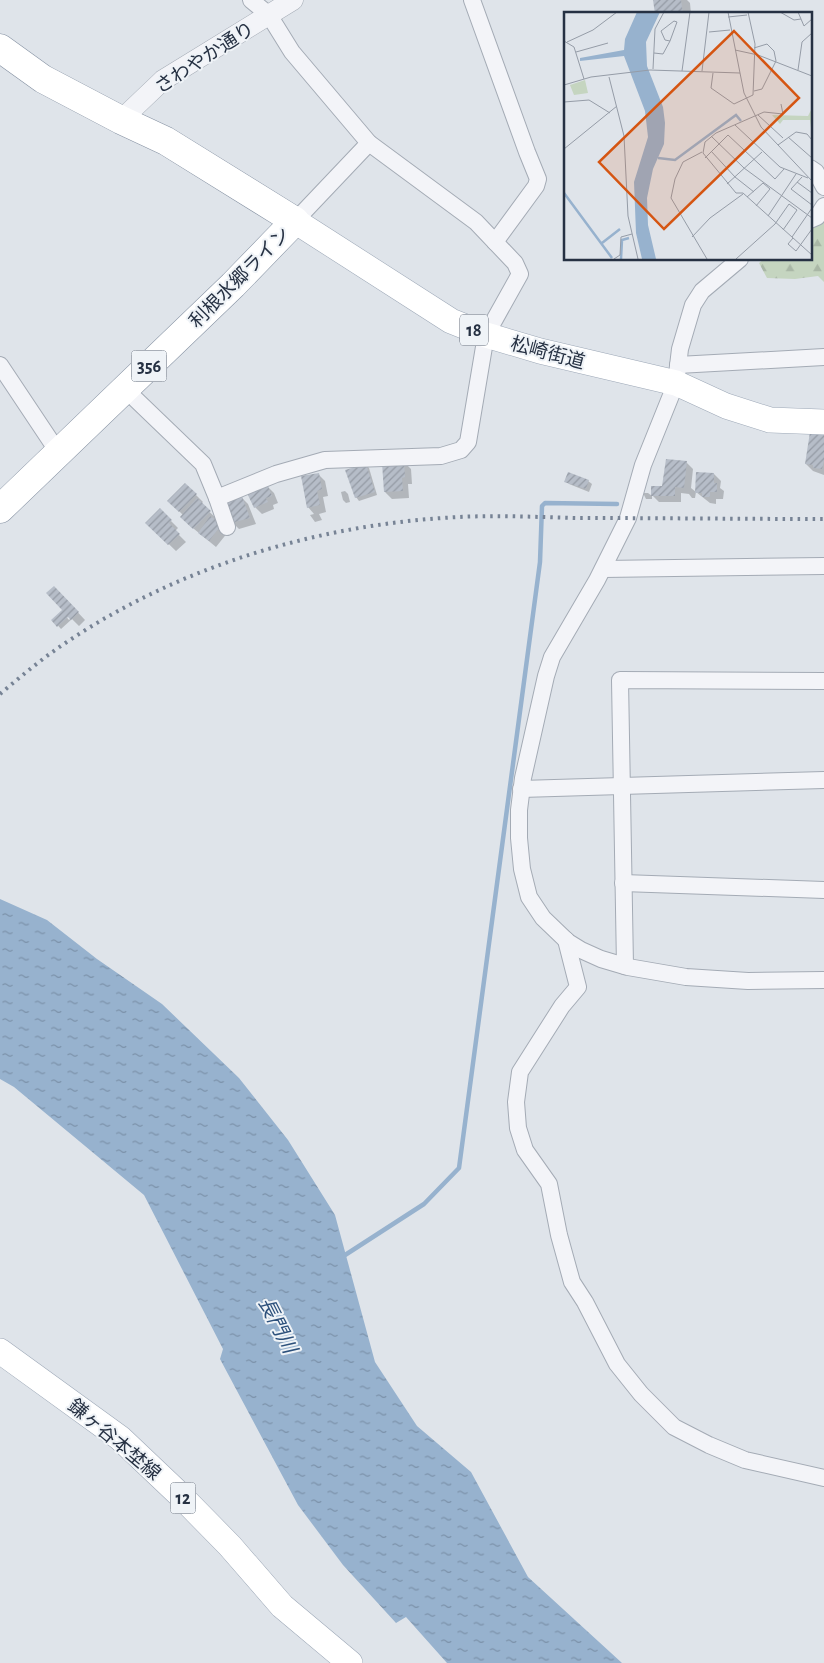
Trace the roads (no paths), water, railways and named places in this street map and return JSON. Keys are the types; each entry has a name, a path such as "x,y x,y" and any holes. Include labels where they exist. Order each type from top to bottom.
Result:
{"highway":[{"name":"利根水郷ライン","path":"0,48 43,79 121,120 166,141 295,221 233,285 0,509"}],"main road":[{"name":"松崎街道","path":"295,221 451,321 486,335 540,351 677,374 726,406 770,420 824,422"},
{"name":"鎌ヶ谷本埜線","path":"0,1351 120,1438 230,1546 282,1606 350,1663"}],"street":[{"path":"217,498 276,474 325,460 440,456 461,450 468,442 486,335 520,274 515,263 476,222 368,143 292,52 269,15 251,0"},
{"name":"さわやか通り","path":"121,120 163,80 293,0"},
{"path":"472,0 538,179 536,186 495,242"},
{"path":"295,221 368,143"},
{"path":"812,169 816,172 824,187"},
{"path":"812,219 817,217 824,206"},
{"path":"739,260 702,291 693,305 680,349 677,374 643,465 628,518 603,568 552,657 531,740 519,810 522,869 529,897 542,918 566,940 581,950 625,966 658,973 713,980 824,980"},
{"path":"677,374 824,357"},
{"path":"0,365 58,452"},
{"path":"125,389 203,464 227,528"},
{"path":"603,568 824,566"},
{"path":"625,966 620,680 824,682"},
{"path":"522,789 824,780"},
{"path":"623,883 824,890"},
{"path":"566,940 578,987 562,1006 520,1072 516,1102 518,1128 525,1150 549,1184 559,1235 572,1282 585,1302 617,1364 641,1394 674,1427 744,1460 824,1478"}],"water":[{"name":"長門川","path":"0,899 47,920 97,959 162,1004 239,1078 288,1140 335,1215 375,1362 417,1426 471,1472 528,1577 622,1663 447,1663 406,1617 396,1623 343,1565 298,1505 220,1359 223,1349 144,1195 14,1087 0,1079"}],"waterway":[{"path":"342,1257 424,1204 459,1168 540,562 542,506 545,503 617,504"}],"railway":[{"path":"0,694 58,648 103,619 150,594 199,573 301,540 353,529 406,521 473,516 824,519"}]}
